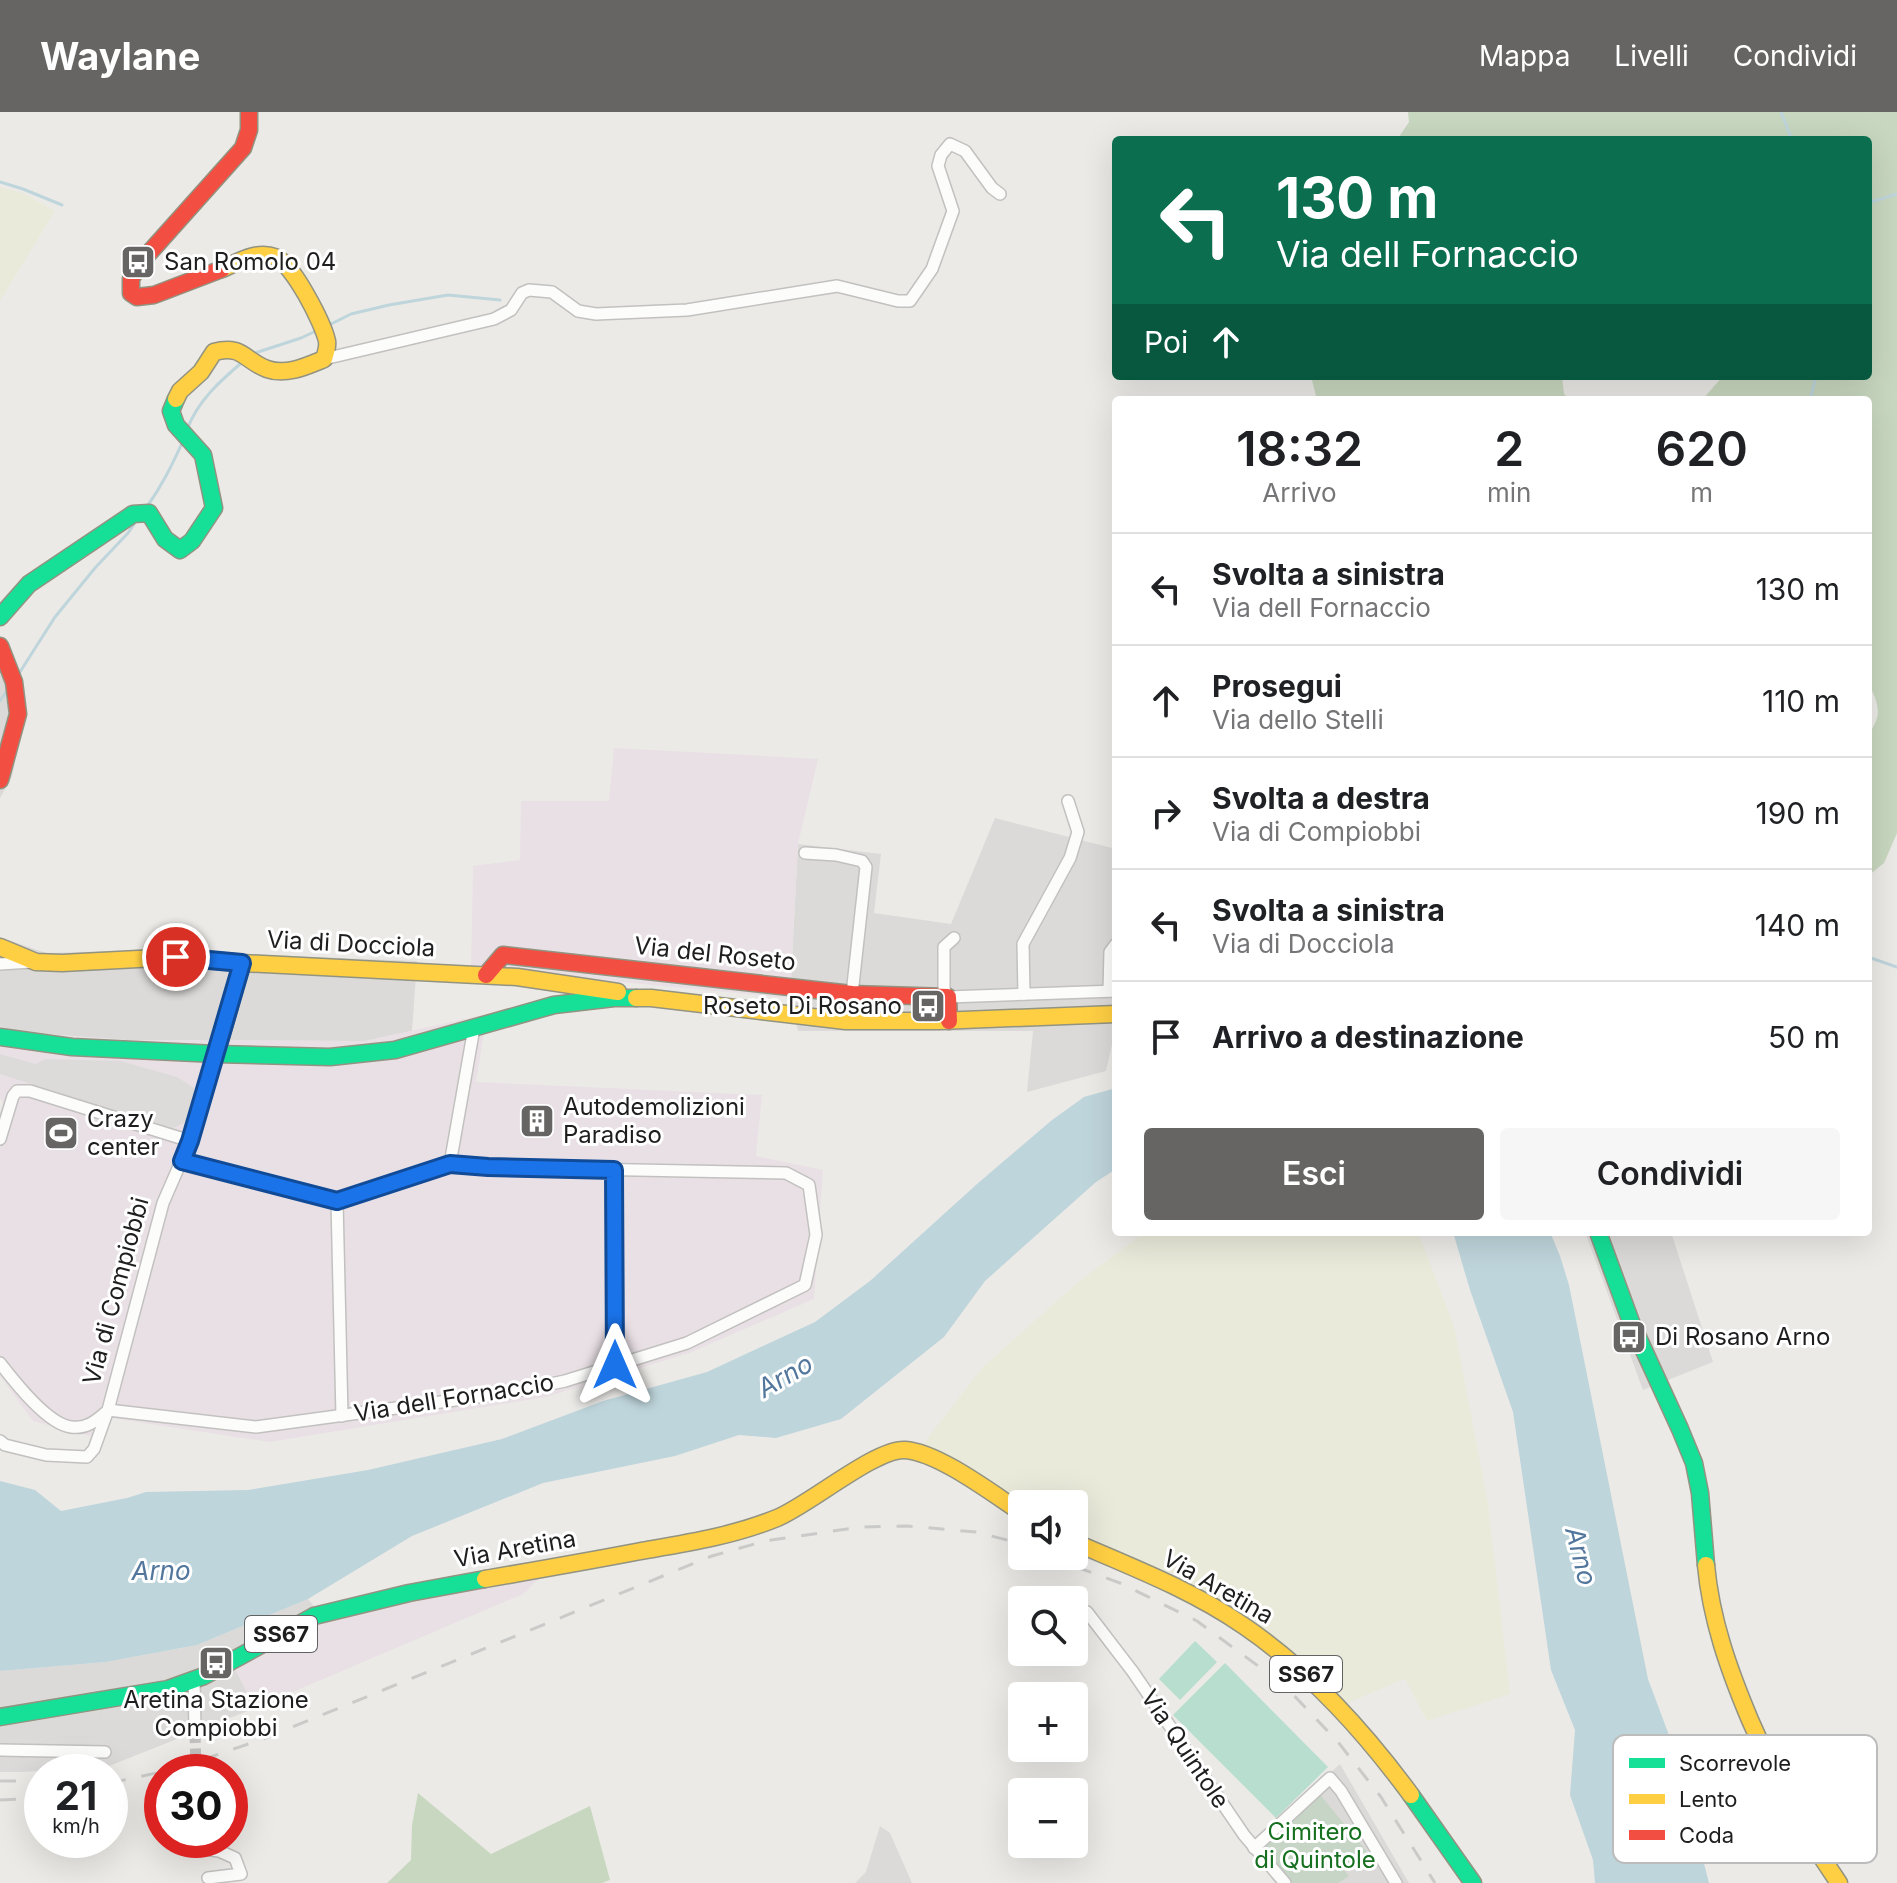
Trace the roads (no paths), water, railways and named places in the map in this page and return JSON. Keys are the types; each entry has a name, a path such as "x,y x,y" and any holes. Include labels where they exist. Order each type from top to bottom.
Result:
{"main road":[{"path":"0,617 29,584 133,514 149,513 165,539 180,550 192,541 214,508 203,455 176,425 171,411 180,391 201,372 214,352 227,348 272,371 301,370 324,359 328,345 323,328 291,270 278,257 259,254 154,295 137,297 131,293 131,279 141,262 243,148 249,130 249,112"},
{"path":"0,646 14,682 18,714 0,780"},
{"path":"0,947 36,962"},
{"name":"Via del Roseto","path":"486,975 503,955 852,994 948,997"},
{"name":"Via di Docciola","path":"36,962 176,957 486,975 590,987 651,998"},
{"name":"Via di Compiobbi","path":"216,1054 242,963"},
{"path":"948,997 949,1021"},
{"path":"0,1037 72,1047 330,1057 395,1050 554,1005 614,998 651,998 846,1021 949,1021 1112,1014"},
{"path":"1599,1236 1649,1363 1694,1461 1699,1478 1706,1570 1721,1645 1756,1735"},
{"name":"Via Aretina","path":"0,1717 168,1689 194,1680 314,1616 409,1593 704,1540 746,1529 800,1507 878,1457 893,1451 905,1450 939,1460 1008,1504"},
{"name":"Via Aretina","path":"1088,1548 1162,1579 1206,1603 1244,1626 1303,1672 1383,1760 1473,1883"},
{"path":"1825,1863 1839,1883"}],"street":[{"path":"324,359 494,319 511,310 522,293 529,290 552,292 578,311 596,314 687,310 837,286 898,301 910,301 932,269 953,211 938,166 941,155 950,144 965,151 982,177 1000,194"},
{"path":"1024,994 1023,944 1070,858 1078,832 1068,801"},
{"path":"805,853 836,855 862,861 866,867 852,994"},
{"path":"948,997 944,989 944,947 954,938"},
{"path":"1112,949 1112,991"},
{"name":"Via di Docciola","path":"0,964 36,962"},
{"name":"Via del Roseto","path":"948,997 1112,991"},
{"path":"182,1161 337,1201 450,1164 474,1028"},
{"name":"Via di Compiobbi","path":"0,1441 46,1455 87,1457 94,1449 108,1410 163,1203 190,1141 216,1054"},
{"path":"0,1139 13,1096 17,1091 30,1091 190,1141"},
{"name":"Via dell Fornaccio","path":"108,1410 256,1427 507,1393 565,1381 687,1343 805,1285 816,1235 809,1185 786,1173 450,1164"},
{"path":"614,1170 615,1365"},
{"path":"337,1201 342,1416"},
{"name":"Via di Compiobbi","path":"0,1363 25,1396 61,1424 70,1427 89,1425 108,1410"},
{"name":"Via Quintole","path":"1088,1613 1133,1672 1254,1848 1285,1883"},
{"path":"194,1680 195,1732"},
{"path":"0,1750 105,1752"},
{"path":"1254,1848 1330,1778 1396,1883"},
{"path":"208,1878 241,1874 235,1858"}],"water":[{"name":"Arno","path":"1112,1089 1112,1172 1096,1182 985,1281 944,1337 841,1419 776,1438 739,1435 675,1456 543,1483 412,1536 308,1599 197,1645 106,1662 0,1671 0,1481 35,1490 61,1511 146,1492 248,1490 368,1470 502,1439 603,1401 707,1372 815,1322 870,1281 977,1184 1084,1097"},
{"name":"Arno","path":"1454,1236 1552,1236 1569,1285 1648,1679 1669,1735 1613,1735 1613,1863 1704,1863 1709,1883 1595,1883 1593,1860 1570,1795 1575,1730 1551,1670 1513,1412"}],"waterway":[{"path":"1781,112 1790,136"},
{"path":"0,182 62,205"},
{"path":"1872,202 1897,194"},
{"path":"329,325 351,314 448,295 500,300"},
{"path":"255,353 318,330"},
{"path":"187,430 204,400 245,360"},
{"path":"1811,396 1815,380"},
{"path":"146,508 183,441"},
{"path":"18,675 55,617 137,520"},
{"path":"0,701 9,688"},
{"path":"1872,958 1897,967"}],"tunnel":[{"path":"195,1732 196,1754"}],"railway":[{"path":"128,1779 175,1769 263,1739 712,1556 765,1541 861,1527 907,1526 976,1532 1008,1540"},
{"path":"1084,1570 1120,1583 1197,1621 1284,1685 1338,1742 1381,1797 1435,1883"},
{"path":"0,1781 24,1781"},
{"path":"0,1800 24,1799"}],"place":[{"name":"San Romolo 04","path":"138,262"},
{"name":"Roseto Di Rosano","path":"928,1006"},
{"name":"Autodemolizioni Paradiso","path":"537,1121"},
{"name":"Crazy center","path":"61,1133"},
{"name":"Di Rosano Arno","path":"1629,1337"},
{"name":"Aretina Stazione Compiobbi","path":"216,1663"}],"park label":[{"name":"Cimitero di Quintole","path":"1315,1846"}]}
